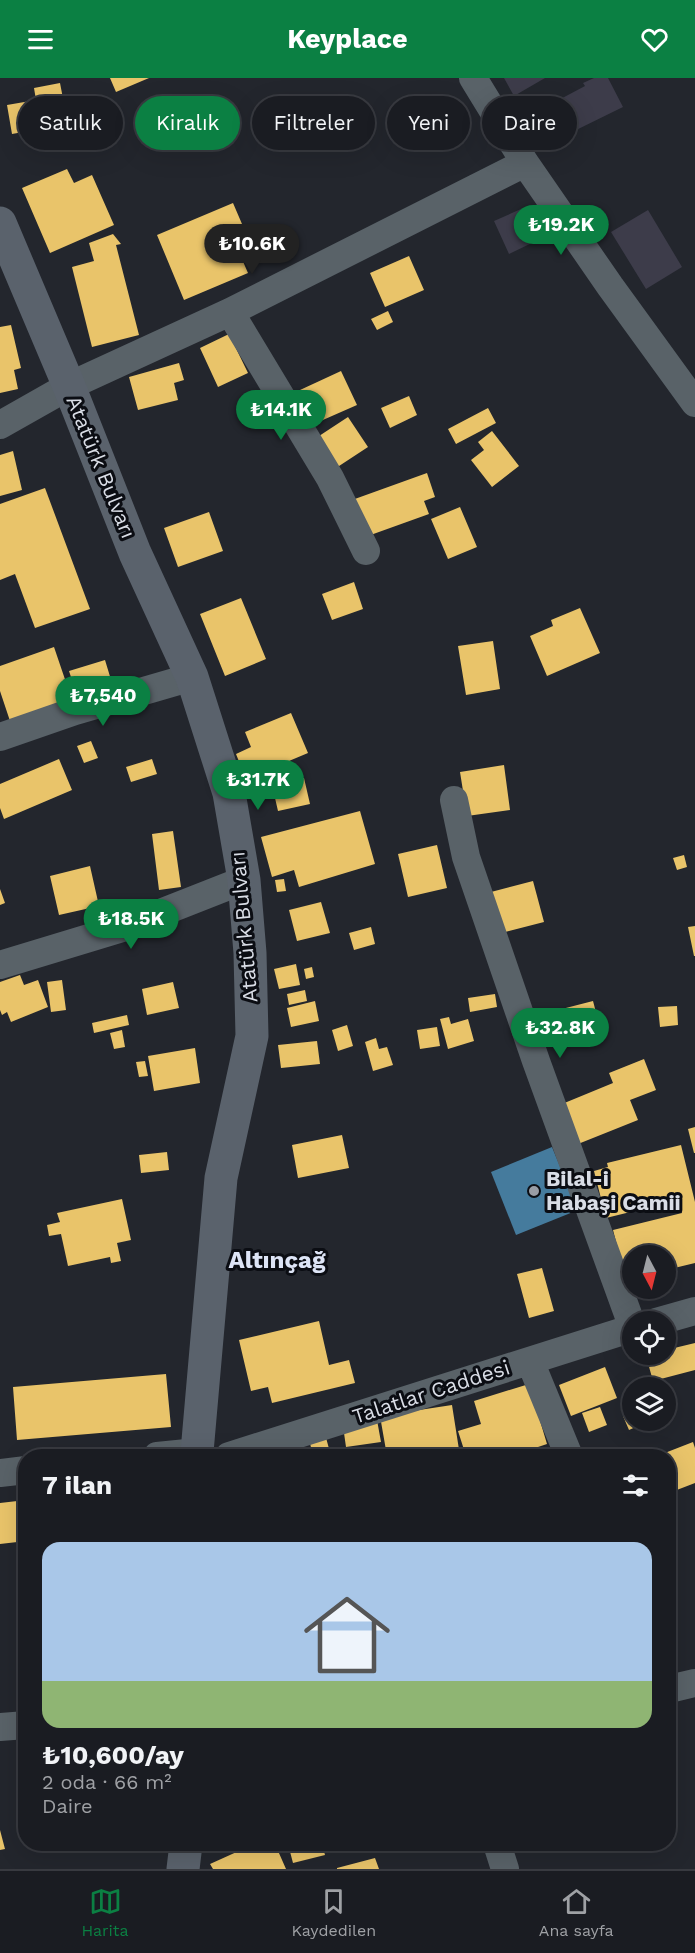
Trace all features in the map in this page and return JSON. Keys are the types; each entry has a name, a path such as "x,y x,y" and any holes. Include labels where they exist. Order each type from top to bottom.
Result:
{"main road":[{"name":"Atatürk Bulvarı","path":"0,223 69,386 135,553 192,677 229,793 244,880 250,953 252,1036 221,1178 198,1449"},
{"path":"183,1869 185,1851"}],"street":[{"path":"473,78 525,163 695,403"},
{"path":"0,425 69,386 230,312 525,163"},
{"path":"230,312 330,477 366,550"},
{"path":"0,737 75,711 192,677"},
{"path":"454,800 466,857 536,1061 627,1311"},
{"path":"0,964 122,928 244,880"},
{"path":"676,1316 695,1311"},
{"name":"Talatlar Caddesi","path":"251,1449 622,1332"},
{"path":"530,1361 566,1449"},
{"path":"0,1473 18,1471"},
{"path":"676,1687 695,1683"},
{"path":"499,1851 505,1869"}],"building: Konut":[{"path":"110,78 149,78 116,92"},
{"path":"60,83 63,96 35,96 34,88"},
{"path":"18,103 18,133 12,134 7,105"},
{"path":"67,169 74,183 92,175 114,225 50,253 22,188"},
{"path":"233,203 245,231 232,236 248,273 184,300 157,235"},
{"path":"113,234 121,244 116,245 139,335 92,347 72,267 94,261 89,243"},
{"path":"409,256 424,290 385,307 370,273"},
{"path":"388,311 393,322 377,330 371,319"},
{"path":"11,325 21,368 14,370 18,389 0,393 0,327"},
{"path":"229,334 248,373 218,387 200,348"},
{"path":"179,363 184,380 174,383 178,400 138,410 129,377"},
{"path":"341,371 357,405 316,423 300,390"},
{"path":"409,396 417,415 390,428 381,408"},
{"path":"488,408 496,423 456,444 448,429"},
{"path":"348,417 368,447 336,468 316,438"},
{"path":"492,431 519,466 492,487 471,460 484,450 478,442"},
{"path":"13,451 22,490 0,496 0,455"},
{"path":"427,473 435,497 424,501 429,514 365,537 352,500"},
{"path":"45,488 90,609 35,628 15,574 0,580 0,504"},
{"path":"460,507 477,547 448,559 431,519"},
{"path":"209,512 223,551 178,567 164,528"},
{"path":"354,582 363,609 332,620 322,594"},
{"path":"241,598 266,659 225,676 200,614"},
{"path":"580,608 600,653 547,676 530,636 553,626 551,620"},
{"path":"493,641 500,689 466,695 458,646"},
{"path":"54,647 72,700 10,721 0,691 0,666"},
{"path":"105,660 115,693 80,704 69,671"},
{"path":"291,713 308,753 246,779 236,754 251,747 245,732"},
{"path":"91,741 98,758 84,763 77,746"},
{"path":"59,759 72,790 4,819 0,808 0,784"},
{"path":"152,759 157,774 131,782 126,767"},
{"path":"504,765 510,810 467,816 460,772"},
{"path":"304,778 310,804 278,811 272,785"},
{"path":"360,811 375,864 299,887 294,870 272,877 261,837"},
{"path":"173,831 181,887 159,890 152,834"},
{"path":"437,845 447,888 408,897 398,854"},
{"path":"684,855 687,867 677,870 673,858"},
{"path":"90,866 99,906 59,915 50,876"},
{"path":"284,879 286,891 277,892 275,880"},
{"path":"533,881 544,922 501,933 491,892"},
{"path":"0,889 5,903 0,905"},
{"path":"321,902 330,933 297,941 289,910"},
{"path":"695,926 695,956 694,956 688,927"},
{"path":"371,927 375,944 354,950 349,933"},
{"path":"296,964 300,985 279,989 274,969"},
{"path":"312,967 314,977 306,979 304,969"},
{"path":"20,975 24,985 38,980 48,1007 11,1022 7,1012 2,1015 0,1010 0,982"},
{"path":"62,980 66,1010 51,1012 47,982"},
{"path":"173,982 179,1008 147,1015 142,989"},
{"path":"305,990 307,1001 289,1005 287,994"},
{"path":"495,994 497,1007 470,1012 468,998"},
{"path":"315,1001 319,1021 291,1027 287,1008"},
{"path":"593,1001 602,1035 573,1042 570,1031 563,1033 558,1010"},
{"path":"677,1006 678,1025 660,1027 658,1007"},
{"path":"127,1015 129,1025 94,1033 92,1023"},
{"path":"449,1017 451,1024 468,1019 474,1041 448,1049 440,1019"},
{"path":"347,1025 353,1046 338,1051 332,1030"},
{"path":"437,1027 440,1046 420,1049 417,1030"},
{"path":"122,1030 125,1047 114,1049 110,1033"},
{"path":"376,1038 379,1049 387,1047 393,1065 373,1071 365,1042"},
{"path":"317,1041 320,1064 281,1068 278,1045"},
{"path":"195,1048 200,1083 154,1091 148,1056"},
{"path":"644,1059 656,1090 630,1100 638,1120 578,1144 562,1104 613,1083 609,1073"},
{"path":"145,1061 148,1076 139,1077 136,1062"},
{"path":"695,1127 695,1153 694,1153 688,1129"},
{"path":"342,1135 349,1168 298,1178 292,1145"},
{"path":"681,1145 695,1202 695,1263 676,1268 676,1245 622,1245 622,1265 613,1230 682,1213 679,1200 606,1218 594,1171 608,1167 607,1163"},
{"path":"167,1152 169,1170 141,1173 139,1155"},
{"path":"122,1199 131,1240 117,1243 121,1261 111,1263 110,1257 68,1266 61,1234 49,1236 47,1225 60,1222 57,1213"},
{"path":"542,1268 554,1311 529,1318 517,1274"},
{"path":"319,1321 329,1365 349,1360 355,1383 272,1403 268,1387 251,1391 239,1340"},
{"path":"695,1343 695,1370 668,1377 652,1377 649,1365 676,1365 676,1348"},
{"path":"605,1367 617,1398 571,1416 559,1385"},
{"path":"166,1374 171,1427 17,1440 13,1387"},
{"path":"529,1384 547,1444 532,1449 464,1449 458,1431 481,1424 474,1401"},
{"path":"452,1405 459,1449 386,1449 380,1416"},
{"path":"600,1407 607,1425 589,1432 582,1413"},
{"path":"377,1420 381,1442 346,1447 344,1433"},
{"path":"325,1434 329,1449 311,1449 309,1439"},
{"path":"693,1442 695,1448 695,1483 676,1490 676,1449"},
{"path":"294,1444 295,1449 278,1449"},
{"path":"18,1501 18,1542 0,1544 0,1503"},
{"path":"0,1830 5,1849 0,1850"},
{"path":"239,1851 278,1851 286,1869 213,1869 210,1864"},
{"path":"290,1851 324,1851 325,1855 293,1863"},
{"path":"375,1858 379,1869 337,1869 337,1868"}],"building: Kamu":[{"name":"Bilal-i Habaşi Camii","path":"552,1147 578,1210 516,1235 491,1172"}],"building: Diğer":[{"path":"504,78 545,78 514,96"},
{"path":"594,78 608,78 623,107 577,130 577,96 566,96 585,86 583,83"},
{"path":"521,209 536,241 509,254 494,221"},
{"path":"648,210 682,267 646,289 611,232"}],"place":[{"name":"Bilal-i Habaşi Camii","path":"534,1191"}],"district":[{"name":"Altınçağ","path":"277,1260"}]}
